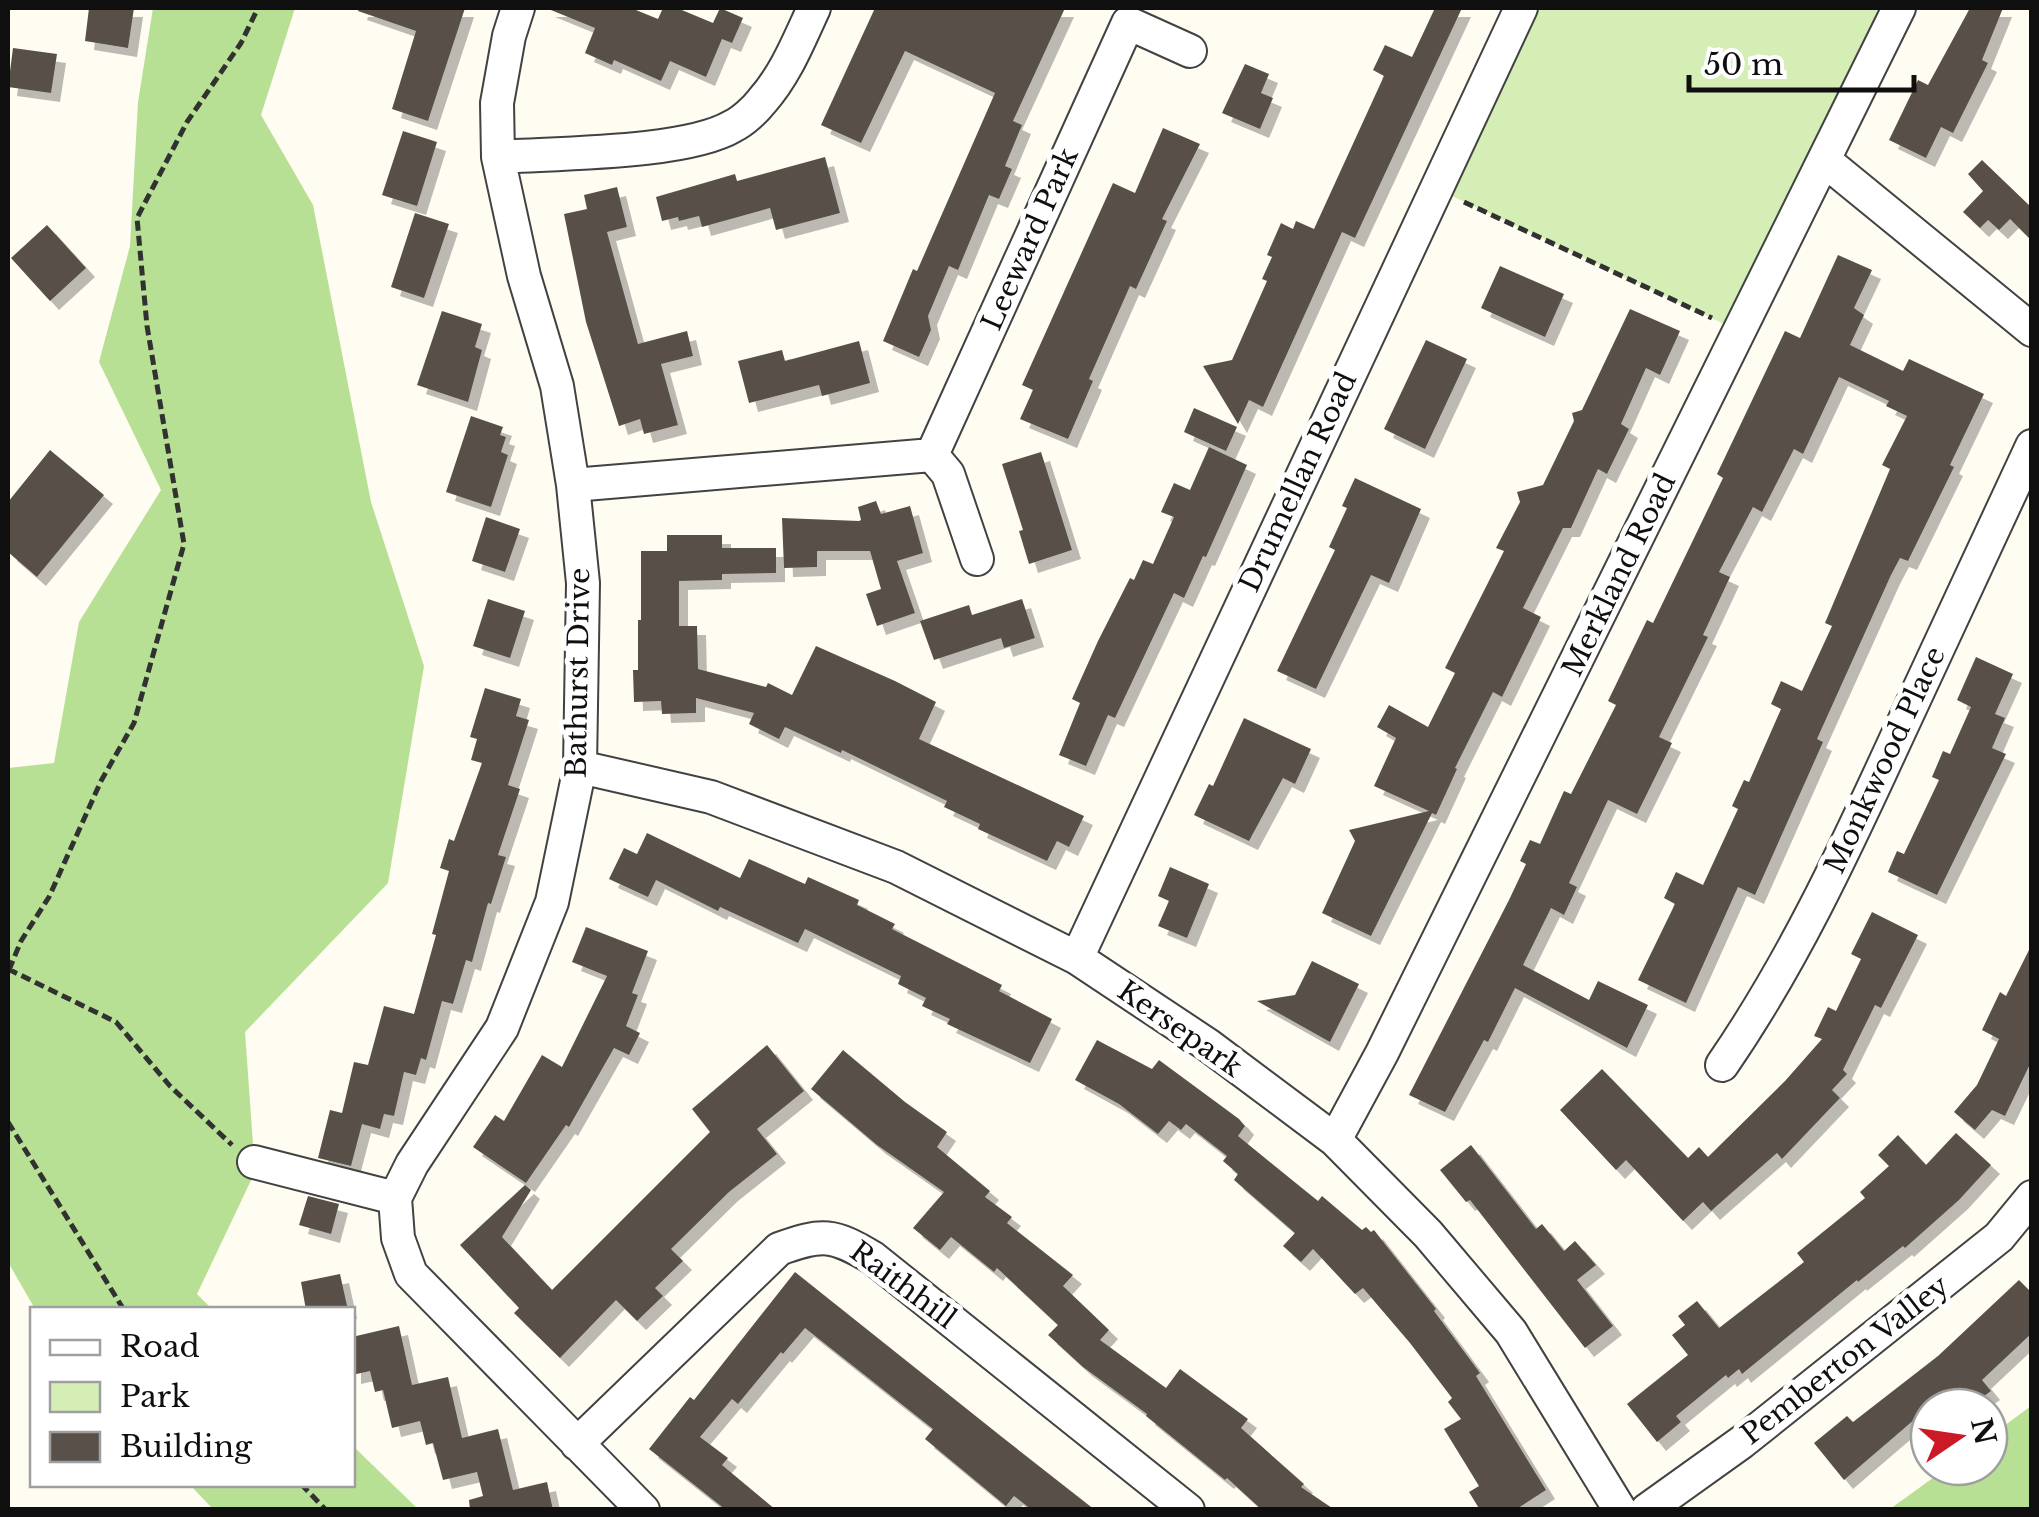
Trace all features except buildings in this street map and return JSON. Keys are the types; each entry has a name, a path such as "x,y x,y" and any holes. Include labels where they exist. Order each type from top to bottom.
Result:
{"street":[{"name":"Bathurst Drive","path":"396,1198 412,1164 502,1028 552,902 580,767 583,583 573,485 557,386 524,276 498,157 497,103 508,36 518,8"},
{"path":"498,157 689,141 733,127 761,103 786,68 814,8"},
{"name":"Drumellan Road","path":"1076,958 1521,8"},
{"name":"Merkland Road","path":"1336,1140 1900,8"},
{"name":"Leeward Park","path":"932,455 1119,19 1190,51"},
{"path":"1824,160 2032,330"},
{"name":"Monkwood Place","path":"1722,1065 1791,955 1872,791 2032,446"},
{"path":"573,485 932,455 948,474 977,559"},
{"name":"Kersepark","path":"580,767 711,797 896,867 1076,958 1208,1046 1336,1140 1428,1234 1511,1332 1620,1510"},
{"path":"254,1162 396,1198 398,1238 412,1274 642,1510"},
{"name":"Pemberton Valley","path":"1647,1510 1742,1442 1999,1237 2032,1197"},
{"name":"Raithhill","path":"576,1444 779,1249 809,1238 842,1239 873,1258 1188,1510"}],"path":[{"path":"254,1162 213,1129 170,1086 116,1022 8,969 49,897 101,781 134,722 184,544 147,326 137,218 187,122 241,43 258,8"},
{"path":"1434,188 1740,331"},
{"path":"8,1122 122,1307"},
{"path":"304,1487 326,1510"}],"green space":[{"path":"153,8 295,8 261,115 313,205 371,502 424,666 388,883 245,1032 255,1172 197,1294 210,1307 34,1307 8,1262 8,768 54,763 79,622 161,490 99,362 130,246 138,102"},
{"path":"1521,8 1899,8 1739,331 1435,188"},
{"path":"2031,1406 2031,1509 1890,1509 1920,1487 2009,1487 2009,1422"},
{"path":"355,1448 418,1509 213,1509 192,1487 355,1487"}]}
